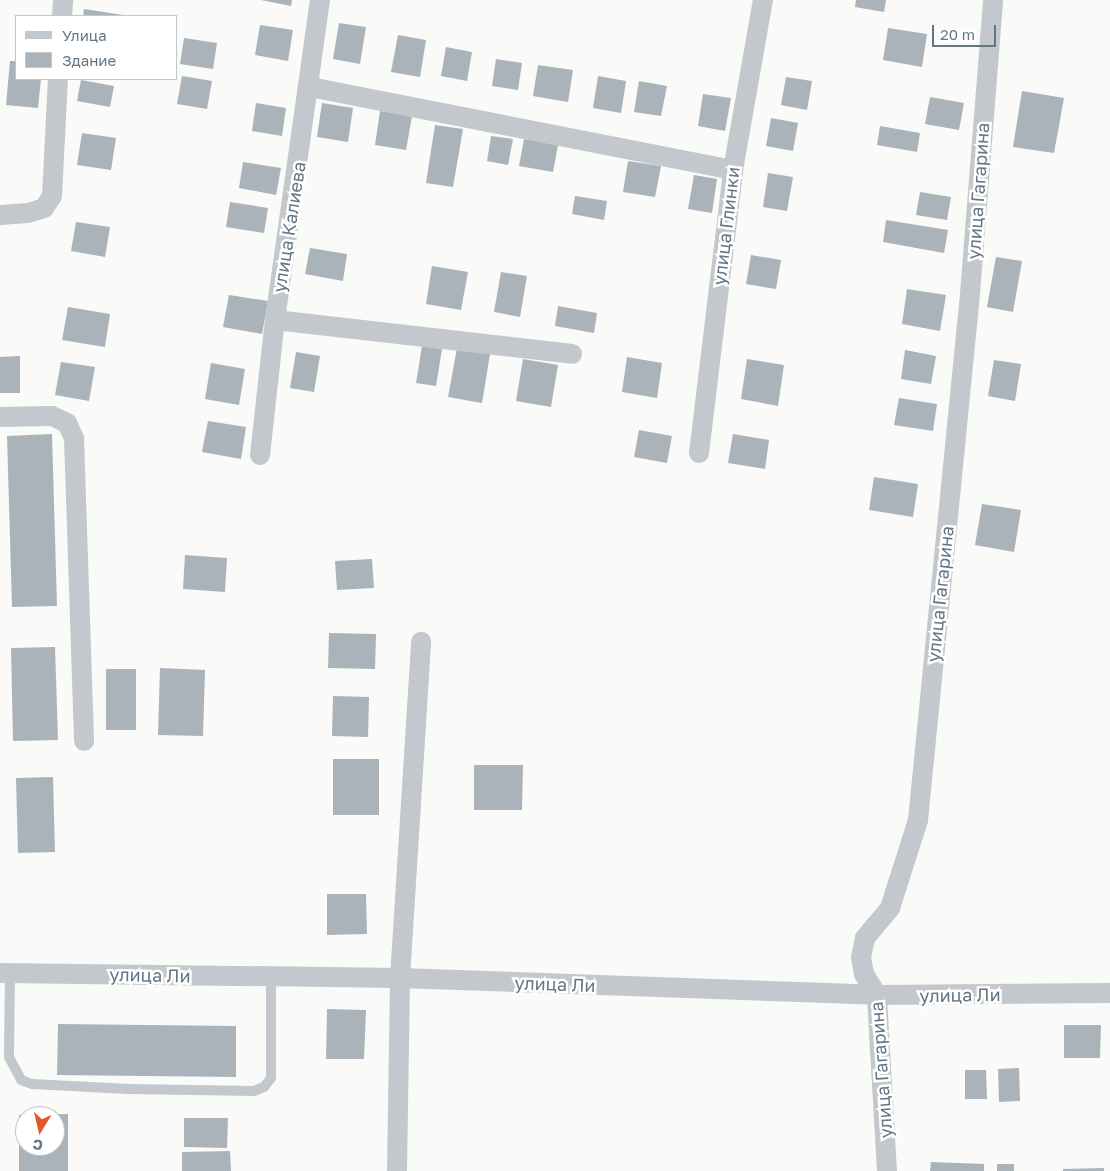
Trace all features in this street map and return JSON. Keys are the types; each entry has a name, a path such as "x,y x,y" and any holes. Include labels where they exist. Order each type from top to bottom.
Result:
{"street":[{"path":"62,15 63,0"},
{"name":"улица Калиева","path":"260,455 275,320 310,86 320,0"},
{"name":"улица Глинки","path":"699,453 732,170 763,0"},
{"name":"улица Гагарина","path":"887,1171 877,995 864,974 861,957 865,938 890,908 918,820 970,294 993,0"},
{"path":"0,215 28,213 44,208 52,196 58,80"},
{"path":"310,86 732,170"},
{"path":"275,320 572,354"},
{"path":"0,417 52,416 67,423 74,438 84,741"},
{"path":"397,1171 400,978 421,642"},
{"name":"улица Ли","path":"5,973 400,978 877,995 1110,993"}],"lane":[{"path":"5,973 9,1057 21,1080 32,1084 128,1089 254,1091 264,1087 271,1078 271,977"}],"building":[{"path":"261,0 292,0 291,6"},
{"path":"856,0 886,0 884,12 855,7"},
{"path":"84,9 123,15 83,15"},
{"path":"339,23 366,27 360,64 333,59"},
{"path":"260,25 293,30 288,61 255,55"},
{"path":"888,28 927,34 922,67 883,60"},
{"path":"398,35 426,40 420,77 391,72"},
{"path":"184,38 217,43 213,69 180,64"},
{"path":"446,47 472,52 467,81 441,76"},
{"path":"496,59 522,63 518,90 492,86"},
{"path":"10,61 15,61 15,80 41,80 38,108 6,105"},
{"path":"538,65 573,70 568,102 533,96"},
{"path":"182,76 212,81 207,109 177,104"},
{"path":"598,76 626,81 621,113 593,108"},
{"path":"786,77 812,81 807,110 781,105"},
{"path":"81,80 114,86 110,107 77,101"},
{"path":"639,81 667,86 661,116 634,112"},
{"path":"1022,91 1064,98 1054,153 1013,147"},
{"path":"703,94 731,98 725,131 698,126"},
{"path":"930,97 964,103 959,130 925,124"},
{"path":"256,103 286,108 282,136 252,131"},
{"path":"322,103 353,108 348,142 317,137"},
{"path":"380,111 412,116 406,150 375,145"},
{"path":"771,118 798,123 793,151 766,146"},
{"path":"435,125 463,129 453,187 426,183"},
{"path":"880,126 920,133 917,152 877,145"},
{"path":"82,133 116,138 111,170 77,165"},
{"path":"491,136 513,139 508,165 487,161"},
{"path":"524,139 558,145 553,172 519,166"},
{"path":"628,161 661,166 655,197 623,192"},
{"path":"243,162 281,168 276,195 239,188"},
{"path":"768,173 793,177 787,211 763,207"},
{"path":"694,175 717,179 712,213 688,209"},
{"path":"920,192 951,197 947,220 916,215"},
{"path":"575,196 607,201 604,220 572,214"},
{"path":"230,202 268,208 264,233 226,227"},
{"path":"886,220 948,230 944,253 883,242"},
{"path":"76,222 110,227 105,257 71,251"},
{"path":"310,248 347,254 343,281 305,274"},
{"path":"751,255 781,260 776,289 746,284"},
{"path":"996,257 1022,261 1013,312 987,307"},
{"path":"432,266 468,272 461,310 426,304"},
{"path":"501,272 527,276 520,317 494,312"},
{"path":"907,289 946,295 940,331 902,324"},
{"path":"229,295 268,301 262,334 223,327"},
{"path":"558,306 597,313 594,333 555,326"},
{"path":"68,307 110,314 105,347 62,340"},
{"path":"422,346 442,349 436,386 416,383"},
{"path":"457,348 490,354 482,403 448,397"},
{"path":"905,350 936,356 931,384 901,379"},
{"path":"296,352 320,356 314,392 290,388"},
{"path":"20,356 20,393 0,393 0,357"},
{"path":"627,357 662,363 657,398 622,392"},
{"path":"523,359 558,365 551,407 516,401"},
{"path":"747,359 784,365 778,406 741,399"},
{"path":"994,360 1021,364 1015,401 988,396"},
{"path":"61,362 95,367 89,401 55,395"},
{"path":"211,363 245,369 239,405 205,399"},
{"path":"899,398 937,404 933,431 894,425"},
{"path":"208,421 246,427 241,459 202,452"},
{"path":"639,430 672,436 667,463 634,457"},
{"path":"52,434 57,606 12,607 7,436"},
{"path":"733,434 769,440 765,469 728,463"},
{"path":"874,477 918,484 913,517 869,510"},
{"path":"982,504 1021,510 1014,552 975,545"},
{"path":"185,555 227,558 225,592 183,589"},
{"path":"372,559 374,588 337,590 335,561"},
{"path":"329,633 376,634 375,669 328,668"},
{"path":"55,647 58,740 13,741 11,648"},
{"path":"160,668 205,670 203,736 158,735"},
{"path":"106,669 136,669 136,730 106,730"},
{"path":"333,696 369,697 368,737 332,736"},
{"path":"333,759 379,759 379,815 333,815"},
{"path":"474,765 523,765 522,810 474,810"},
{"path":"53,777 55,852 18,853 16,778"},
{"path":"327,894 366,894 367,934 327,935"},
{"path":"327,1009 366,1010 364,1059 326,1059"},
{"path":"58,1024 236,1026 236,1077 57,1075"},
{"path":"1064,1025 1101,1025 1100,1058 1064,1058"},
{"path":"1019,1068 1020,1101 999,1102 998,1069"},
{"path":"965,1070 986,1070 987,1099 965,1099"},
{"path":"65,1114 68,1114 68,1171 19,1171 19,1156 65,1156"},
{"path":"184,1118 228,1118 227,1148 184,1147"},
{"path":"230,1151 231,1171 182,1171 182,1152"},
{"path":"931,1162 984,1164 984,1171 930,1171"},
{"path":"997,1164 1014,1164 1014,1171 997,1171"},
{"path":"1104,1168 1104,1171 1063,1171 1063,1169"}]}
